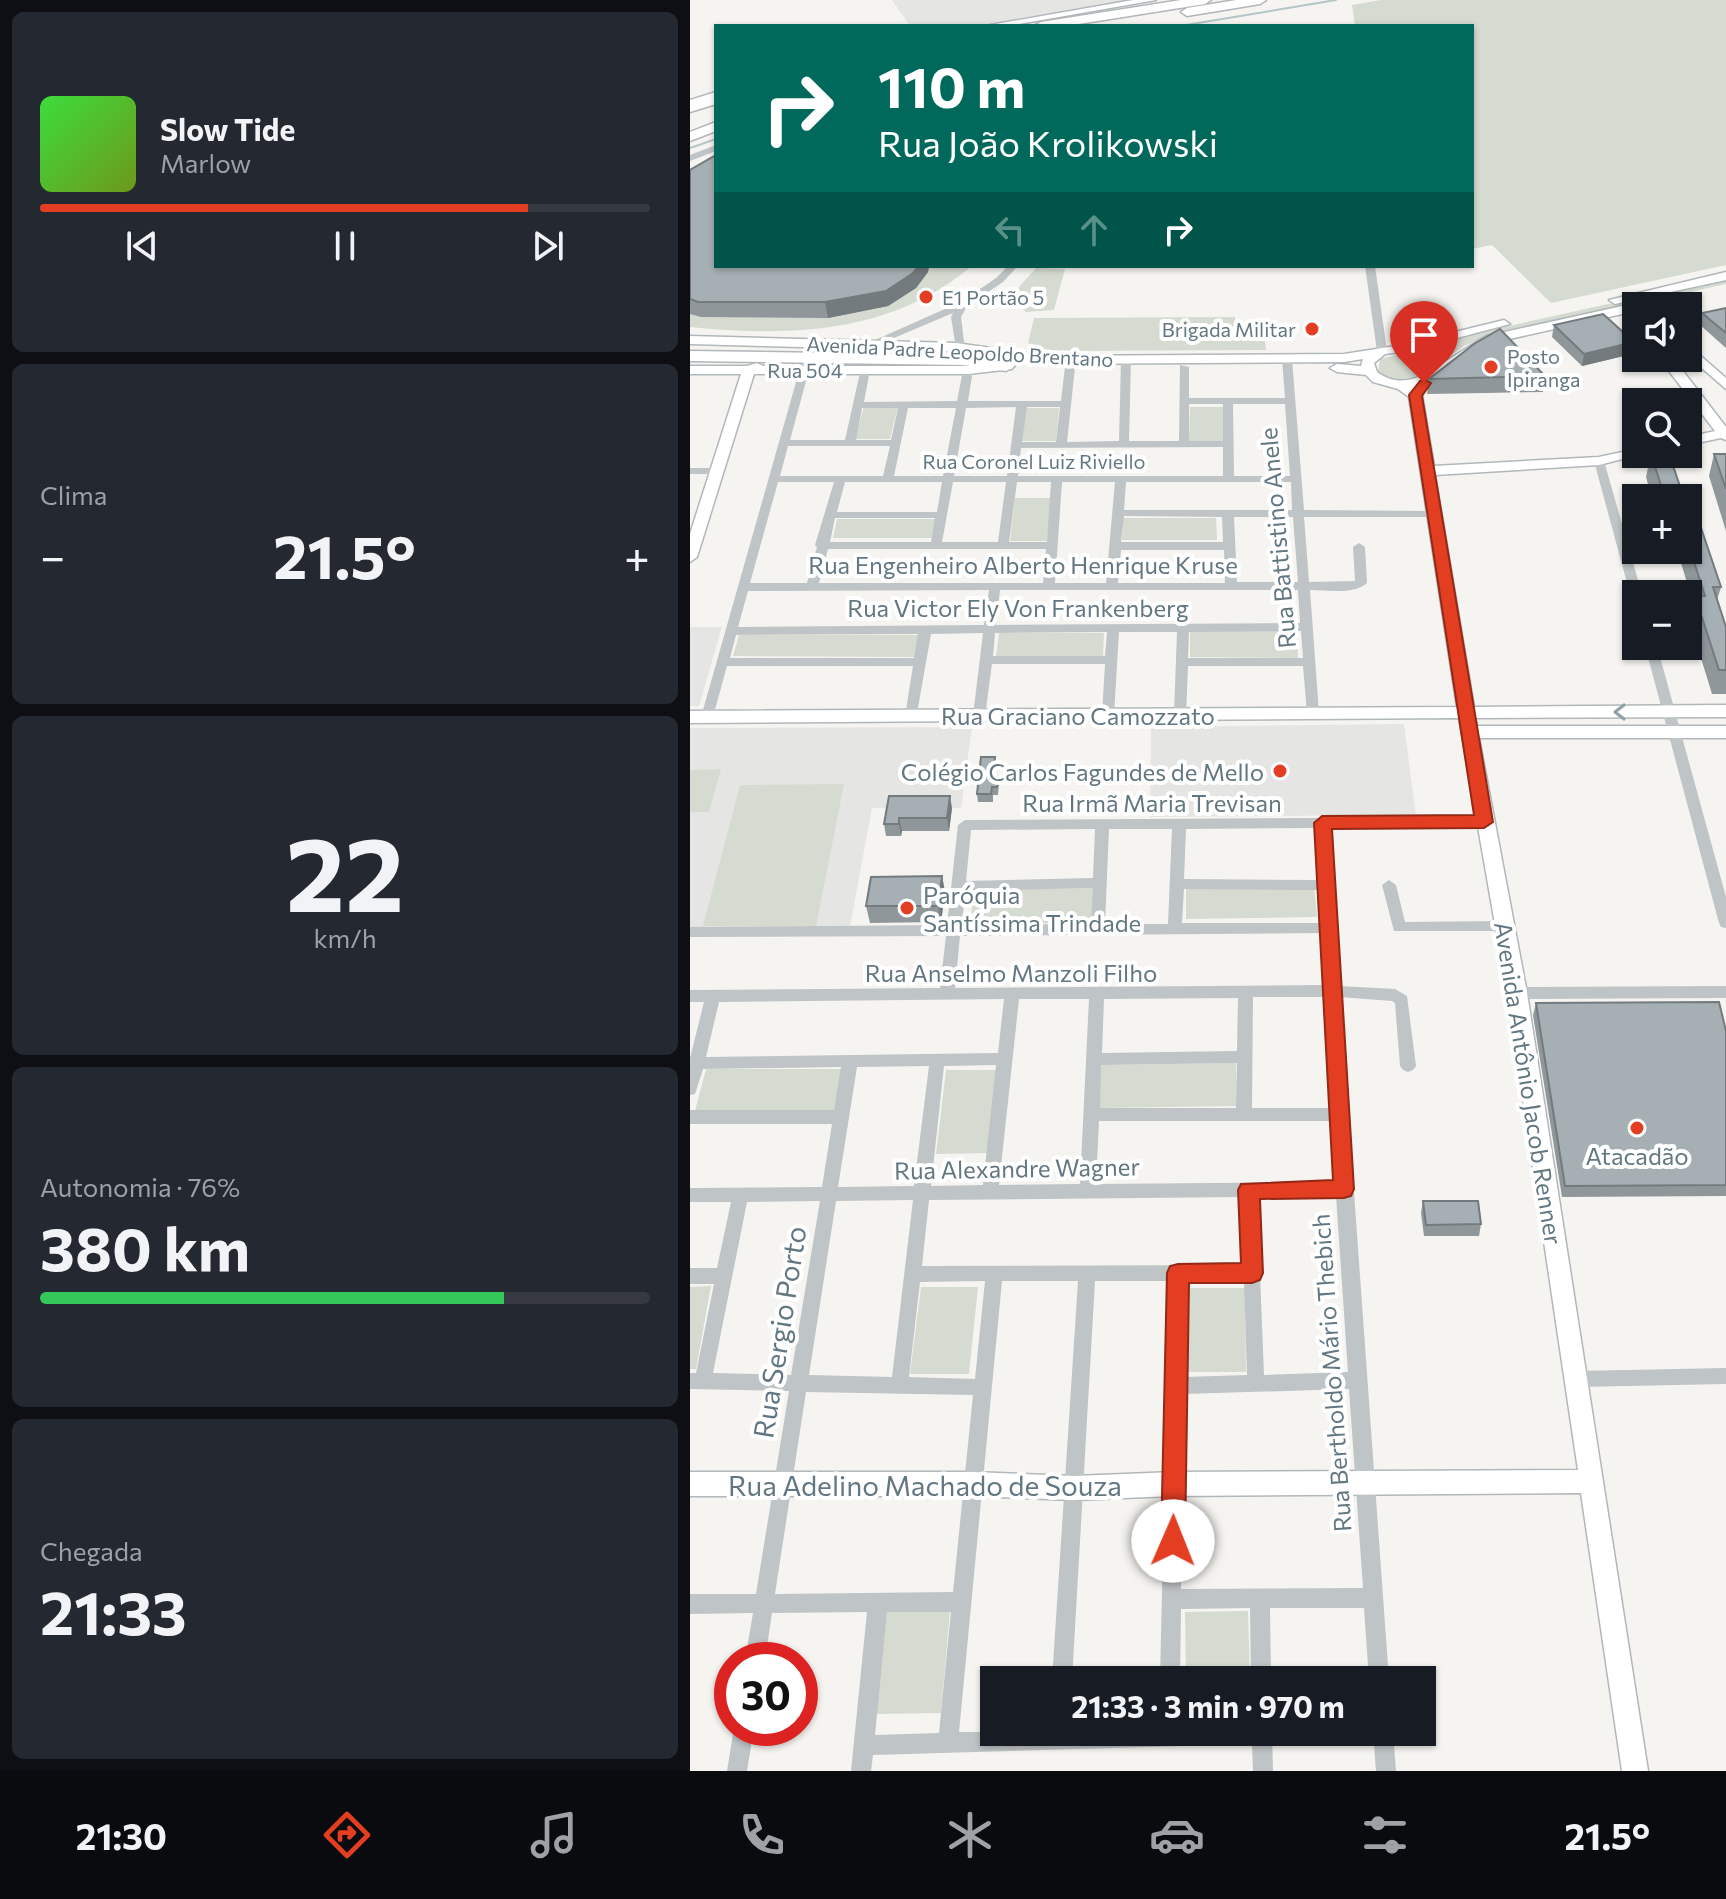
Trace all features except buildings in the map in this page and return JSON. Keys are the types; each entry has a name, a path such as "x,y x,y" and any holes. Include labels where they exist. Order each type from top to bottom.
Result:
{"highway":[{"path":"1054,24 1205,0"},
{"path":"1110,24 1260,0"},
{"path":"692,109 714,98"},
{"path":"692,109 714,109"},
{"path":"690,128 714,119"},
{"path":"690,137 714,127"},
{"path":"690,347 849,358 871,344"},
{"path":"690,359 963,360 1006,366"}],"main road":[{"path":"1001,24 1151,0"},
{"path":"1673,292 1726,276"},
{"path":"1699,292 1726,287"},
{"name":"Avenida Padre Leopoldo Brentano","path":"968,370 1047,363 1287,363 1344,358 1622,306"},
{"path":"1401,385 1430,376 1468,350 1491,339 1622,307"},
{"name":"Avenida Padre Leopoldo Brentano","path":"690,340 961,348 1070,367 1126,364 1184,367 1253,363"},
{"path":"1378,352 1367,363 1368,371 1379,380 1401,385 1415,395 1430,376 1433,362 1428,357 1401,349"},
{"path":"690,359 775,362 849,358"},
{"name":"Rua 504","path":"690,370 804,370 849,358 968,370"},
{"path":"690,557 696,516 717,471 749,370 775,362"},
{"path":"1702,362 1726,385"},
{"name":"Avenida Padre Leopoldo Brentano","path":"1287,363 1368,371"},
{"path":"1677,372 1691,388"},
{"path":"1702,438 1725,434 1702,402 1726,391"},
{"name":"Avenida Antônio Jacob Renner","path":"1415,395 1484,822 1517,993 1635,1771"},
{"path":"1427,471 1599,461 1622,456"},
{"name":"Rua Graciano Camozzato","path":"698,717 1726,711"},
{"path":"1470,732 1726,732"},
{"name":"Rua Adelino Machado de Souza","path":"690,1484 972,1484 1074,1488 1174,1484 1591,1481"}],"street":[{"path":"690,158 714,149"},
{"path":"871,344 963,304 990,289 1011,268"},
{"path":"1370,268 1378,352"},
{"path":"961,348 956,317 963,304"},
{"path":"849,358 858,405 850,443"},
{"name":"Rua Battistino Anele","path":"1287,363 1313,713"},
{"path":"1124,444 1126,364"},
{"path":"1061,445 1070,367"},
{"path":"1184,367 1184,444"},
{"path":"698,717 722,662 804,370"},
{"path":"936,546 968,370"},
{"path":"1184,401 1288,401"},
{"path":"1228,401 1229,479"},
{"path":"888,479 904,404"},
{"path":"1003,546 1022,404"},
{"path":"858,405 1065,404"},
{"path":"784,443 896,443"},
{"path":"1017,445 1229,444"},
{"path":"1599,461 1632,580"},
{"path":"690,471 717,471"},
{"name":"Rua Coronel Luiz Riviello","path":"773,479 1295,479"},
{"path":"812,587 840,479"},
{"path":"1049,586 1057,479"},
{"path":"1112,587 1121,479"},
{"path":"1117,513 1433,514"},
{"path":"1228,514 1231,586"},
{"path":"829,515 940,515"},
{"path":"821,545 1053,546"},
{"path":"1115,546 1230,546"},
{"name":"Rua Engenheiro Alberto Henrique Kruse","path":"744,587 1360,585 1359,547"},
{"path":"979,716 995,586"},
{"name":"Rua Victor Ely Von Frankenberg","path":"731,631 1306,627"},
{"path":"1180,714 1183,628"},
{"path":"1108,715 1113,629"},
{"path":"911,716 925,630"},
{"path":"986,660 1111,660"},
{"path":"1655,660 1726,923"},
{"path":"722,662 919,662"},
{"path":"1182,662 1310,662"},
{"name":"Rua Irmã Maria Trevisan","path":"958,886 965,825 1484,822"},
{"name":"Rua Bertholdo Mário Thebich","path":"1322,823 1378,1666"},
{"path":"1098,929 1102,824"},
{"path":"1175,929 1179,824"},
{"path":"947,994 958,886 1100,883"},
{"path":"1177,884 1326,885"},
{"path":"1389,885 1399,927 1504,926"},
{"path":"690,932 1328,928"},
{"name":"Rua Anselmo Manzoli Filho","path":"690,996 1333,991 1399,996 1408,1066"},
{"path":"1244,1114 1246,992"},
{"path":"1517,993 1726,992"},
{"path":"1088,1191 1097,993"},
{"path":"990,1193 1012,994"},
{"path":"690,1089 713,996"},
{"path":"1094,1059 1244,1057"},
{"path":"696,1063 1005,1059"},
{"path":"900,1383 937,1060"},
{"name":"Rua Sergio Porto","path":"758,1642 850,1061"},
{"path":"1091,1115 1340,1114"},
{"path":"690,1117 842,1117"},
{"name":"Rua Alexandre Wagner","path":"690,1195 1344,1189"},
{"path":"1249,1190 1256,1384"},
{"path":"740,1195 696,1381 983,1387"},
{"path":"1170,1666 1178,1273"},
{"path":"913,1274 1252,1273"},
{"path":"948,1743 994,1274"},
{"path":"1063,1666 1087,1274"},
{"path":"690,1276 722,1276"},
{"path":"1576,1379 1726,1376"},
{"path":"1175,1386 1357,1380"},
{"path":"1260,1598 1261,1666"},
{"path":"1172,1599 1373,1598"},
{"path":"861,1771 878,1602"},
{"path":"690,1604 960,1602"},
{"path":"864,1745 980,1741"},
{"path":"737,1771 741,1746"},
{"path":"1262,1746 1263,1771"},
{"path":"1384,1746 1386,1771"}],"shaded area":[{"path":"892,0 1133,0 983,24 909,24"},
{"path":"1381,0 1726,0 1726,265 1551,303 1492,245 1474,249 1474,24 1355,24 1352,5"},
{"path":"690,171 714,268 969,268 941,289 908,306 838,326 765,331 690,327"},
{"path":"1036,268 1065,269 1054,310 1026,312 1011,296"},
{"path":"1726,278 1726,284 1690,292 1663,292"},
{"path":"1622,301 1622,307 1483,338 1464,346 1440,363 1433,353 1418,346"},
{"path":"1235,317 1236,326 1264,333 1266,350 1050,351 1028,343 1034,318"},
{"path":"1400,354 1421,360 1426,368 1423,376 1400,381 1378,371 1380,359"},
{"path":"864,406 898,406 890,439 855,439"},
{"path":"1190,407 1223,407 1224,441 1189,441"},
{"path":"1026,408 1059,408 1056,441 1022,441"},
{"path":"1015,498 1052,498 1047,541 1010,541"},
{"path":"1123,518 1216,518 1217,540 1122,540"},
{"path":"837,519 936,519 932,538 833,538"},
{"path":"690,627 722,627 699,706 690,706"},
{"path":"1190,631 1297,631 1298,658 1190,657"},
{"path":"999,633 1104,633 1103,656 996,656"},
{"path":"739,635 919,635 915,657 733,656"},
{"name":"Colégio Carlos Fagundes de Mello","path":"1404,724 1416,815 1150,817 1151,727"},
{"path":"972,727 961,808 872,808 850,927 690,927 690,728"},
{"path":"721,769 709,812 690,812 690,770"},
{"path":"844,784 816,926 703,926 740,785"},
{"path":"1314,884 1317,917 1186,919 1186,886"},
{"path":"1094,888 1092,923 970,924 974,890"},
{"path":"1236,1063 1237,1106 1098,1108 1099,1065"},
{"path":"706,1069 842,1069 834,1111 695,1111"},
{"path":"946,1070 997,1070 990,1153 936,1154"},
{"path":"711,1286 696,1369 690,1369 690,1287"},
{"path":"921,1287 978,1287 969,1374 910,1374"},
{"path":"1186,1288 1245,1288 1246,1372 1185,1372"},
{"path":"951,1600 941,1713 876,1714 888,1601"},
{"path":"1248,1611 1250,1666 1186,1666 1185,1612"}],"waterway":[{"path":"1192,24 1336,0"},
{"path":"690,148 714,140"}],"place":[{"name":"E1 Portão 5","path":"926,297"},
{"name":"Brigada Militar","path":"1312,329"},
{"name":"Posto Ipiranga","path":"1491,367"},
{"name":"Colégio Carlos Fagundes de Mello","path":"1280,771"},
{"name":"Paróquia Santíssima Trindade","path":"907,908"},
{"name":"Atacadão","path":"1637,1128"}],"route":[{"path":"1173,1541 1178,1273 1252,1273 1249,1190 1344,1189 1322,823 1484,822 1415,395 1424,383"}]}
